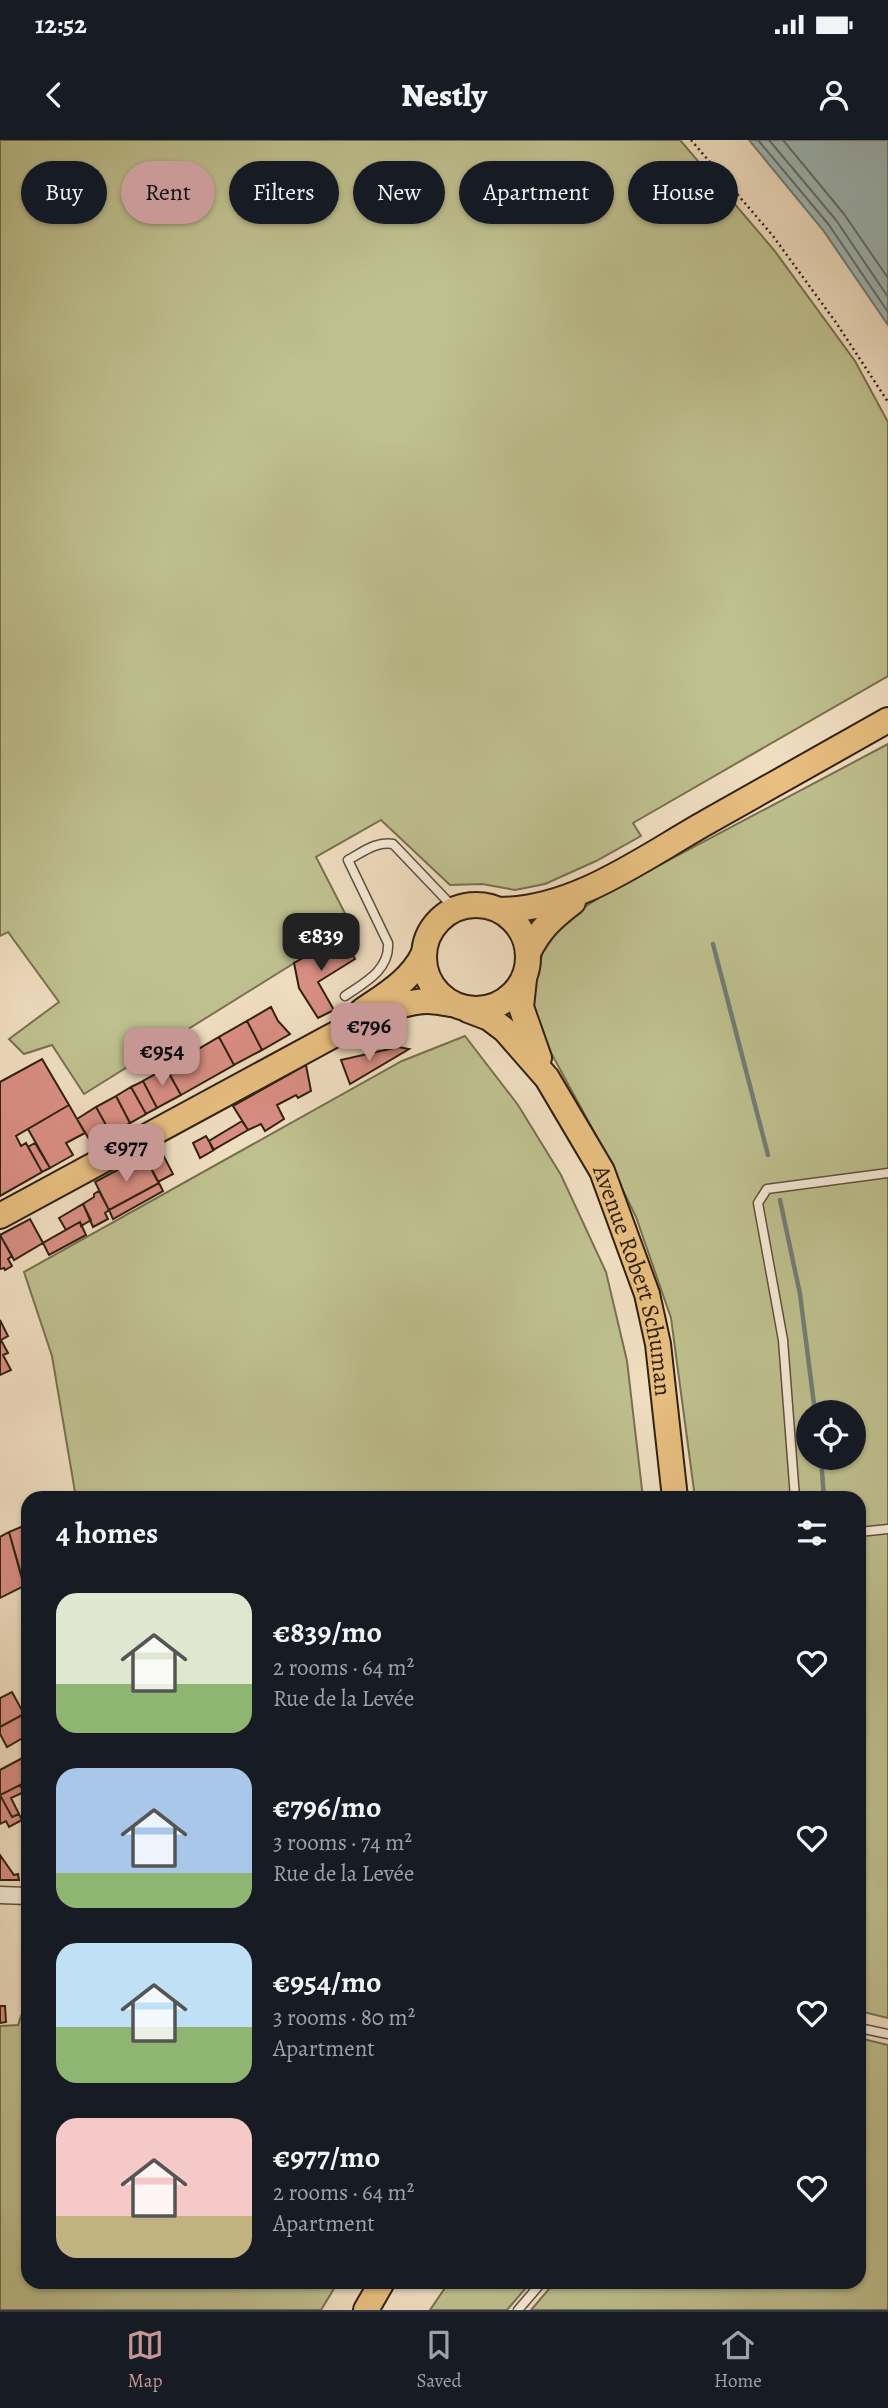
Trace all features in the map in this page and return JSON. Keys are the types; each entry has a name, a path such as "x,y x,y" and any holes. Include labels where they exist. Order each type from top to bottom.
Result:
{"main road":[{"path":"459,1007 439,995 430,984 424,969 426,940 442,917 454,909 477,905 499,910 523,910 547,905 598,883 888,720"},
{"path":"0,1216 332,1036 379,1014 427,1001 485,1009 500,1004 519,988 536,937 550,919 598,883"},
{"path":"499,910 521,930 526,965"},
{"path":"332,1036 361,1011 400,985 423,955"},
{"name":"Avenue Robert Schuman","path":"526,965 521,1007 547,1078 602,1171 647,1294 658,1344 675,1491"},
{"name":"Avenue Robert Schuman","path":"459,1007 489,1018 505,1030 547,1078"},
{"path":"366,2310 378,2289"}],"street":[{"path":"0,1895 21,1896"}],"lane":[{"path":"345,996 375,975 389,954 388,943 348,860 375,845 393,845 454,909"},
{"path":"794,1491 783,1340 758,1203 767,1189 888,1172"},
{"path":"866,1531 888,1529"},
{"path":"866,2029 888,2034"},
{"path":"518,2310 536,2289"}],"path":[{"path":"691,140 773,236 888,402"}],"green space":[{"path":"0,140 680,140 698,161 628,161 628,224 738,224 738,208 774,250 855,361 888,422 888,676 633,823 641,836 596,861 545,884 515,890 482,884 450,885 381,820 316,857 352,927 84,1094 52,1045 24,1054 9,1039 59,1002 8,932 0,936"},
{"path":"888,744 888,2018 866,2013 866,1491 694,1491 671,1318 636,1217 598,1139 532,1018 531,992 539,973 543,947 553,928 603,895"},
{"path":"465,1036 518,1105 561,1175 606,1272 627,1361 642,1491 75,1491 52,1356 24,1272 402,1061"},
{"path":"21,2016 21,2289 334,2289 321,2310 0,2310 0,2026 18,2025"},
{"path":"866,2040 888,2045 888,2310 531,2310 549,2289 866,2289"},
{"path":"444,2289 525,2289 507,2310 430,2310"}],"water":[{"path":"749,140 888,140 888,325 823,230"}],"building":[{"path":"342,936 355,959 318,982 334,1010 318,1018 299,988 294,963"},
{"path":"271,1007 278,1021 290,1034 262,1050 247,1021"},
{"path":"247,1021 262,1050 234,1065 219,1037"},
{"path":"219,1037 234,1065 181,1095 166,1068"},
{"path":"398,1047 409,1049 350,1084 341,1060"},
{"path":"42,1059 69,1105 16,1136 21,1146 26,1143 42,1172 0,1196 0,1082"},
{"path":"306,1065 311,1091 277,1105 284,1119 265,1131 261,1124 248,1130 233,1106"},
{"path":"166,1068 181,1095 157,1108 143,1081"},
{"path":"143,1081 157,1108 146,1114 131,1087"},
{"path":"131,1087 146,1114 130,1123 116,1096"},
{"path":"116,1096 130,1123 111,1134 96,1107"},
{"path":"69,1105 85,1133 66,1143 73,1155 50,1168 28,1129"},
{"path":"96,1107 111,1134 92,1144 77,1119"},
{"path":"242,1121 248,1130 213,1150 209,1141"},
{"path":"206,1136 214,1150 200,1158 193,1143"},
{"path":"35,1143 50,1168 42,1172 28,1147"},
{"path":"159,1147 173,1174 158,1182 144,1155"},
{"path":"134,1161 138,1169 149,1164 159,1183 109,1210 95,1182"},
{"path":"159,1183 163,1191 113,1219 109,1210"},
{"path":"99,1191 109,1210 105,1213 108,1219 93,1227 83,1204"},
{"path":"83,1204 91,1220 81,1226 80,1222 66,1230 59,1218"},
{"path":"30,1219 43,1243 14,1260 0,1235"},
{"path":"80,1222 86,1235 49,1255 43,1243"},
{"path":"0,1235 12,1256 8,1259 12,1266 5,1270 0,1269"},
{"path":"0,1320 8,1336 1,1340 8,1353 3,1355 11,1370 0,1375"},
{"path":"21,1527 21,1574 9,1532"},
{"path":"9,1532 21,1575 21,1588 0,1598 0,1537"},
{"path":"12,1692 21,1708 21,1716 0,1727 0,1698"},
{"path":"21,1716 21,1739 7,1747 0,1734 0,1727"},
{"path":"21,1759 21,1784 0,1795 0,1770"},
{"path":"20,1785 21,1793 11,1798 19,1814 12,1817 0,1795"},
{"path":"0,1795 12,1817 19,1814 21,1821 9,1827 6,1821 0,1824"},
{"path":"0,1855 14,1875 18,1874 19,1880 0,1880"},
{"path":"0,2006 5,2006 6,2022 0,2023"}],"waterway":[{"path":"713,944 768,1155"},
{"path":"780,1200 800,1294 813,1400"},
{"path":"822,1470 823,1491"}]}
